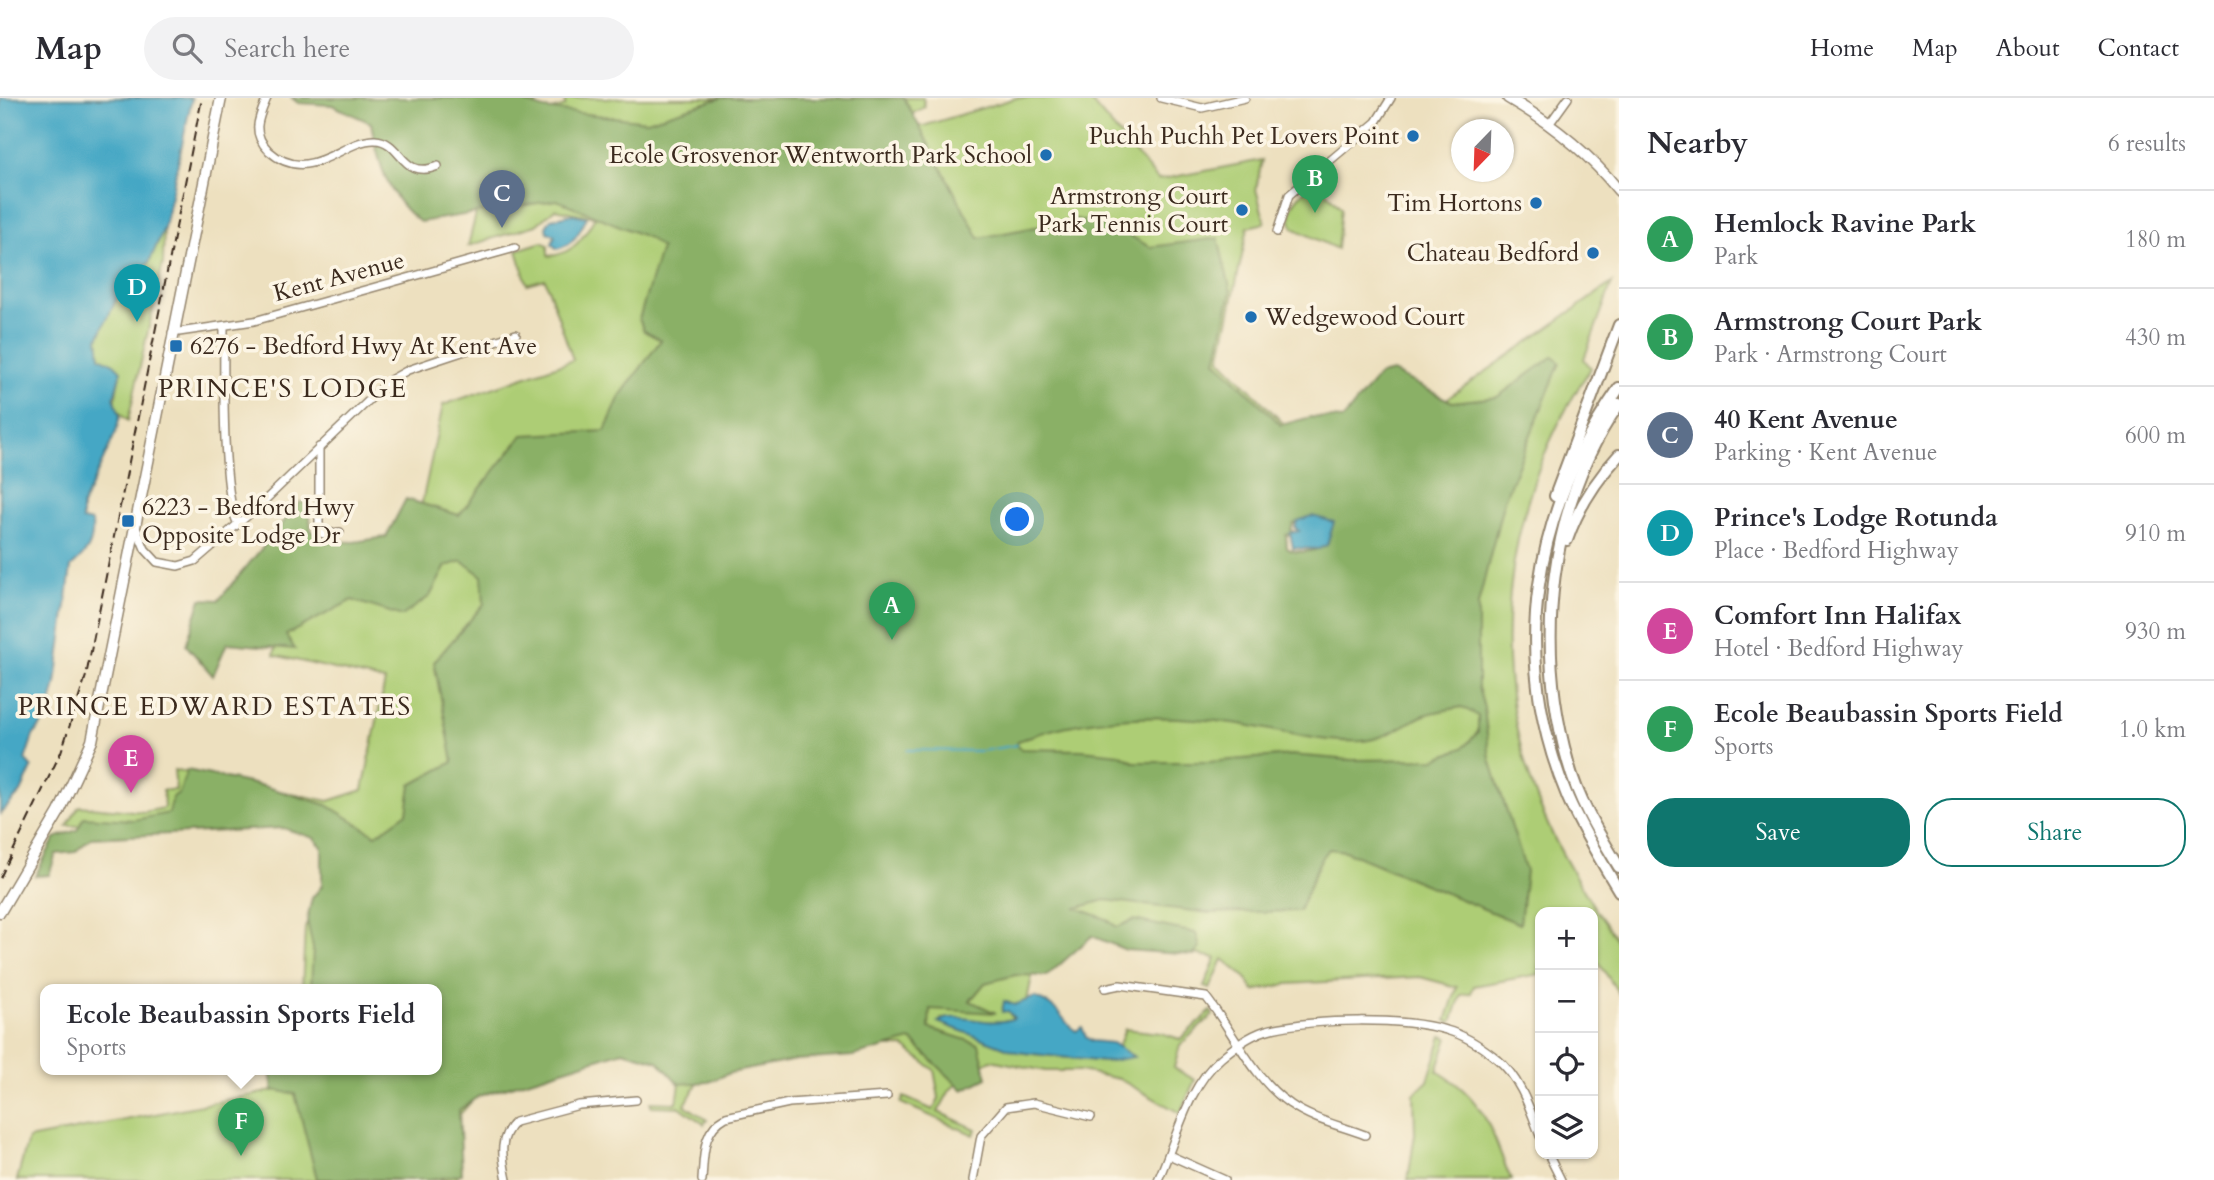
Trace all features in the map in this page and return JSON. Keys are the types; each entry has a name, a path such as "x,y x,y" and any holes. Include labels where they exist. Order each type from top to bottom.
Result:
{"highway":[{"path":"1619,325 1559,481 1544,544 1535,617 1537,679 1546,731 1568,797 1619,891"},
{"path":"1544,544 1573,467 1600,416 1619,388"},
{"path":"1619,404 1595,444 1577,485 1556,560 1551,650 1562,736 1579,793 1619,867"},
{"path":"1555,586 1564,551 1581,507 1604,471 1619,455"}],"main road":[{"path":"0,912 60,812 92,741 221,98"},
{"path":"1508,98 1550,123 1602,169 1619,191"}],"street":[{"path":"267,98 255,124 262,144 281,160 321,162 363,142 378,140 395,149 407,165 425,170 438,166"},
{"path":"1161,98 1202,108 1245,98"},
{"path":"1277,232 1289,195 1376,122 1391,98"},
{"path":"1550,123 1569,98"},
{"name":"Kent Avenue","path":"172,333 224,327 339,298 515,247"},
{"path":"224,327 227,473 230,505 238,524"},
{"path":"135,524 150,556 157,562 178,566 198,559 397,376 516,334"},
{"path":"320,447 319,526 323,534 340,532"},
{"path":"1105,988 1120,985 1206,997 1275,1093 1292,1106 1365,1135"},
{"path":"1158,1180 1202,1080 1218,1060 1238,1044 1269,1030 1307,1024 1412,1022 1448,1030 1471,1040 1499,1060 1524,1094 1535,1123"},
{"path":"702,1180 708,1134 711,1127 726,1117 829,1098 887,1096"},
{"path":"507,1180 502,1143 514,1122 579,1105 636,1100"},
{"path":"972,1180 981,1136 1006,1107 1034,1103 1091,1117"},
{"path":"1169,1155 1225,1180"},
{"path":"1550,1159 1561,1180"}],"green space":[{"path":"292,98 513,98 544,109 647,121 721,98 904,98 979,238 1076,219 1118,229 1150,247 1218,238 1231,292 1216,361 1281,425 1311,417 1343,419 1379,375 1393,372 1452,402 1497,397 1554,356 1560,363 1504,500 1478,605 1478,687 1484,708 1490,759 1526,871 1520,924 1345,851 1329,849 1320,861 1299,911 1209,913 1105,900 1077,908 1106,919 1117,927 1134,920 1196,933 1200,948 1194,955 1126,950 1092,936 1047,976 1016,975 985,983 970,1001 996,1013 930,1009 929,1028 979,1044 987,1078 963,1090 911,1040 853,1056 796,1060 730,1073 709,1082 679,1084 658,1061 623,1051 479,1096 459,1110 462,1174 431,1180 317,1179 295,1094 273,1090 271,1075 442,1075 442,984 311,984 313,948 307,920 312,898 322,886 322,847 314,838 283,828 91,838 75,852 56,854 49,875 35,876 55,838 77,830 84,817 134,820 169,813 173,796 179,794 187,770 263,786 327,805 376,835 407,813 411,785 453,762 434,662 484,604 482,576 462,561 446,566 430,596 402,616 352,600 286,635 295,649 227,643 213,676 186,645 201,599 219,600 300,502 309,504 311,530 322,541 354,542 386,537 406,499 459,515 523,435 605,431 620,396 661,340 644,331 639,319 661,248 649,238 557,200 420,222 399,202 386,178 371,123 332,105 298,103","holes":["1304,519 1322,547 1304,552 1290,550 1287,548 1286,535 1295,533 1291,530 1293,524","1462,707 1478,716 1478,732 1463,748 1435,759 1352,760 1291,755 1208,762 1134,762 1119,754 1082,750 1021,749 1017,745 1018,741 1071,725 1128,718 1213,720 1315,738 1362,741 1385,735 1435,712"]},
{"path":"505,98 535,98 538,114 565,106 565,98 923,98 925,107 894,123 923,126 1016,98 1088,98 1158,180 1262,160 1256,189 1265,223 1248,227 1220,359 1349,490 1441,403 1612,283 1584,359 1591,368 1560,421 1536,476 1520,533 1510,592 1508,652 1514,711 1527,770 1559,848 1594,907 1535,907 1535,975 1474,986 1471,993 1461,995 1452,1022 1446,1021 1457,987 1420,977 1287,984 1254,991 1246,978 1223,959 1210,989 1204,987 1216,958 1194,954 1123,929 1047,943 1032,976 1027,1001 1014,1005 1005,1001 1002,1010 1008,1011 1013,1019 995,1022 941,1019 940,1023 1017,1052 1104,1062 1133,1056 1118,1047 1125,1029 1161,1033 1180,1039 1211,1011 1213,1015 1180,1045 1174,1068 1195,1080 1180,1113 1119,1079 1080,1071 1045,1071 991,1060 968,1073 950,1090 938,1112 976,1129 974,1135 901,1103 904,1097 933,1110 939,1098 934,1070 904,1047 876,1047 702,1075 685,1105 707,1120 704,1124 680,1107 651,1106 651,1102 677,1103 682,1071 632,1050 613,1051 491,1079 447,1129 458,1180 17,1180 28,1139 298,1086 299,1075 442,1075 442,984 302,984 305,928 335,851 337,819 67,826 79,806 144,812 164,808 163,790 176,790 174,770 329,801 363,790 385,681 274,655 289,578 411,554 443,405 573,360 545,279 527,284 517,250 542,242 548,245 548,256 557,255 577,244 595,217 555,209 536,225 468,246","holes":["1304,519 1322,547 1304,552 1287,548 1286,535 1295,532 1291,530 1293,524"]},
{"path":"1316,181 1341,208 1337,249 1293,228 1292,207 1299,196"},
{"name":"PRINCE'S LODGE","path":"164,228 163,263 128,421 116,404 121,371 114,364 100,358 98,338 126,284 149,262"},
{"path":"1598,913 1619,946 1619,994 1599,963"},
{"path":"1442,1036 1448,1038 1437,1071 1477,1105 1492,1131 1511,1180 1408,1180 1415,1134 1414,1094 1428,1081"}],"water":[{"path":"0,98 192,98 164,228 149,263 126,284 98,338 100,357 121,371 114,397 120,416 116,432 82,506 82,520 92,522 92,537 85,553 71,567 56,684 48,716 33,736 25,760 32,768 21,792 0,814"},
{"path":"573,214 587,217 572,241 557,249 552,244 555,235 547,232 546,227 551,219"},
{"path":"1312,516 1334,522 1327,545 1319,549 1293,548 1290,533 1299,531 1295,528 1297,521"},
{"path":"1035,997 1048,1003 1076,1031 1082,1027 1086,1037 1092,1041 1112,1043 1134,1057 1104,1062 1017,1052 938,1022 955,1018 1005,1021 1014,1018 1008,1011 1002,1012 1004,1001 1014,1005"}],"waterway":[{"path":"907,750 981,751 1017,745"}],"railway":[{"path":"0,878 61,752 86,676 202,98"}],"place":[{"name":"Puchh Puchh Pet Lovers Point","path":"1413,136"},
{"name":"Ecole Grosvenor Wentworth Park School","path":"1046,155"},
{"name":"Tim Hortons","path":"1536,203"},
{"name":"Armstrong Court Park Tennis Court","path":"1242,210"},
{"name":"Armstrong Court Park","path":"1315,213"},
{"name":"40 Kent Avenue","path":"502,228"},
{"name":"Chateau Bedford","path":"1593,253"},
{"name":"Wedgewood Court","path":"1251,317"},
{"name":"Prince's Lodge Rotunda","path":"137,322"},
{"name":"6276 - Bedford Hwy At Kent Ave","path":"176,346"},
{"name":"6223 - Bedford Hwy Opposite Lodge Dr","path":"128,521"},
{"name":"Hemlock Ravine Park","path":"892,640"},
{"name":"Comfort Inn Halifax","path":"131,793"},
{"name":"Ecole Beaubassin Sports Field","path":"241,1156"}],"district":[{"name":"PRINCE'S LODGE","path":"283,388"},
{"name":"PRINCE EDWARD ESTATES","path":"215,706"}]}
